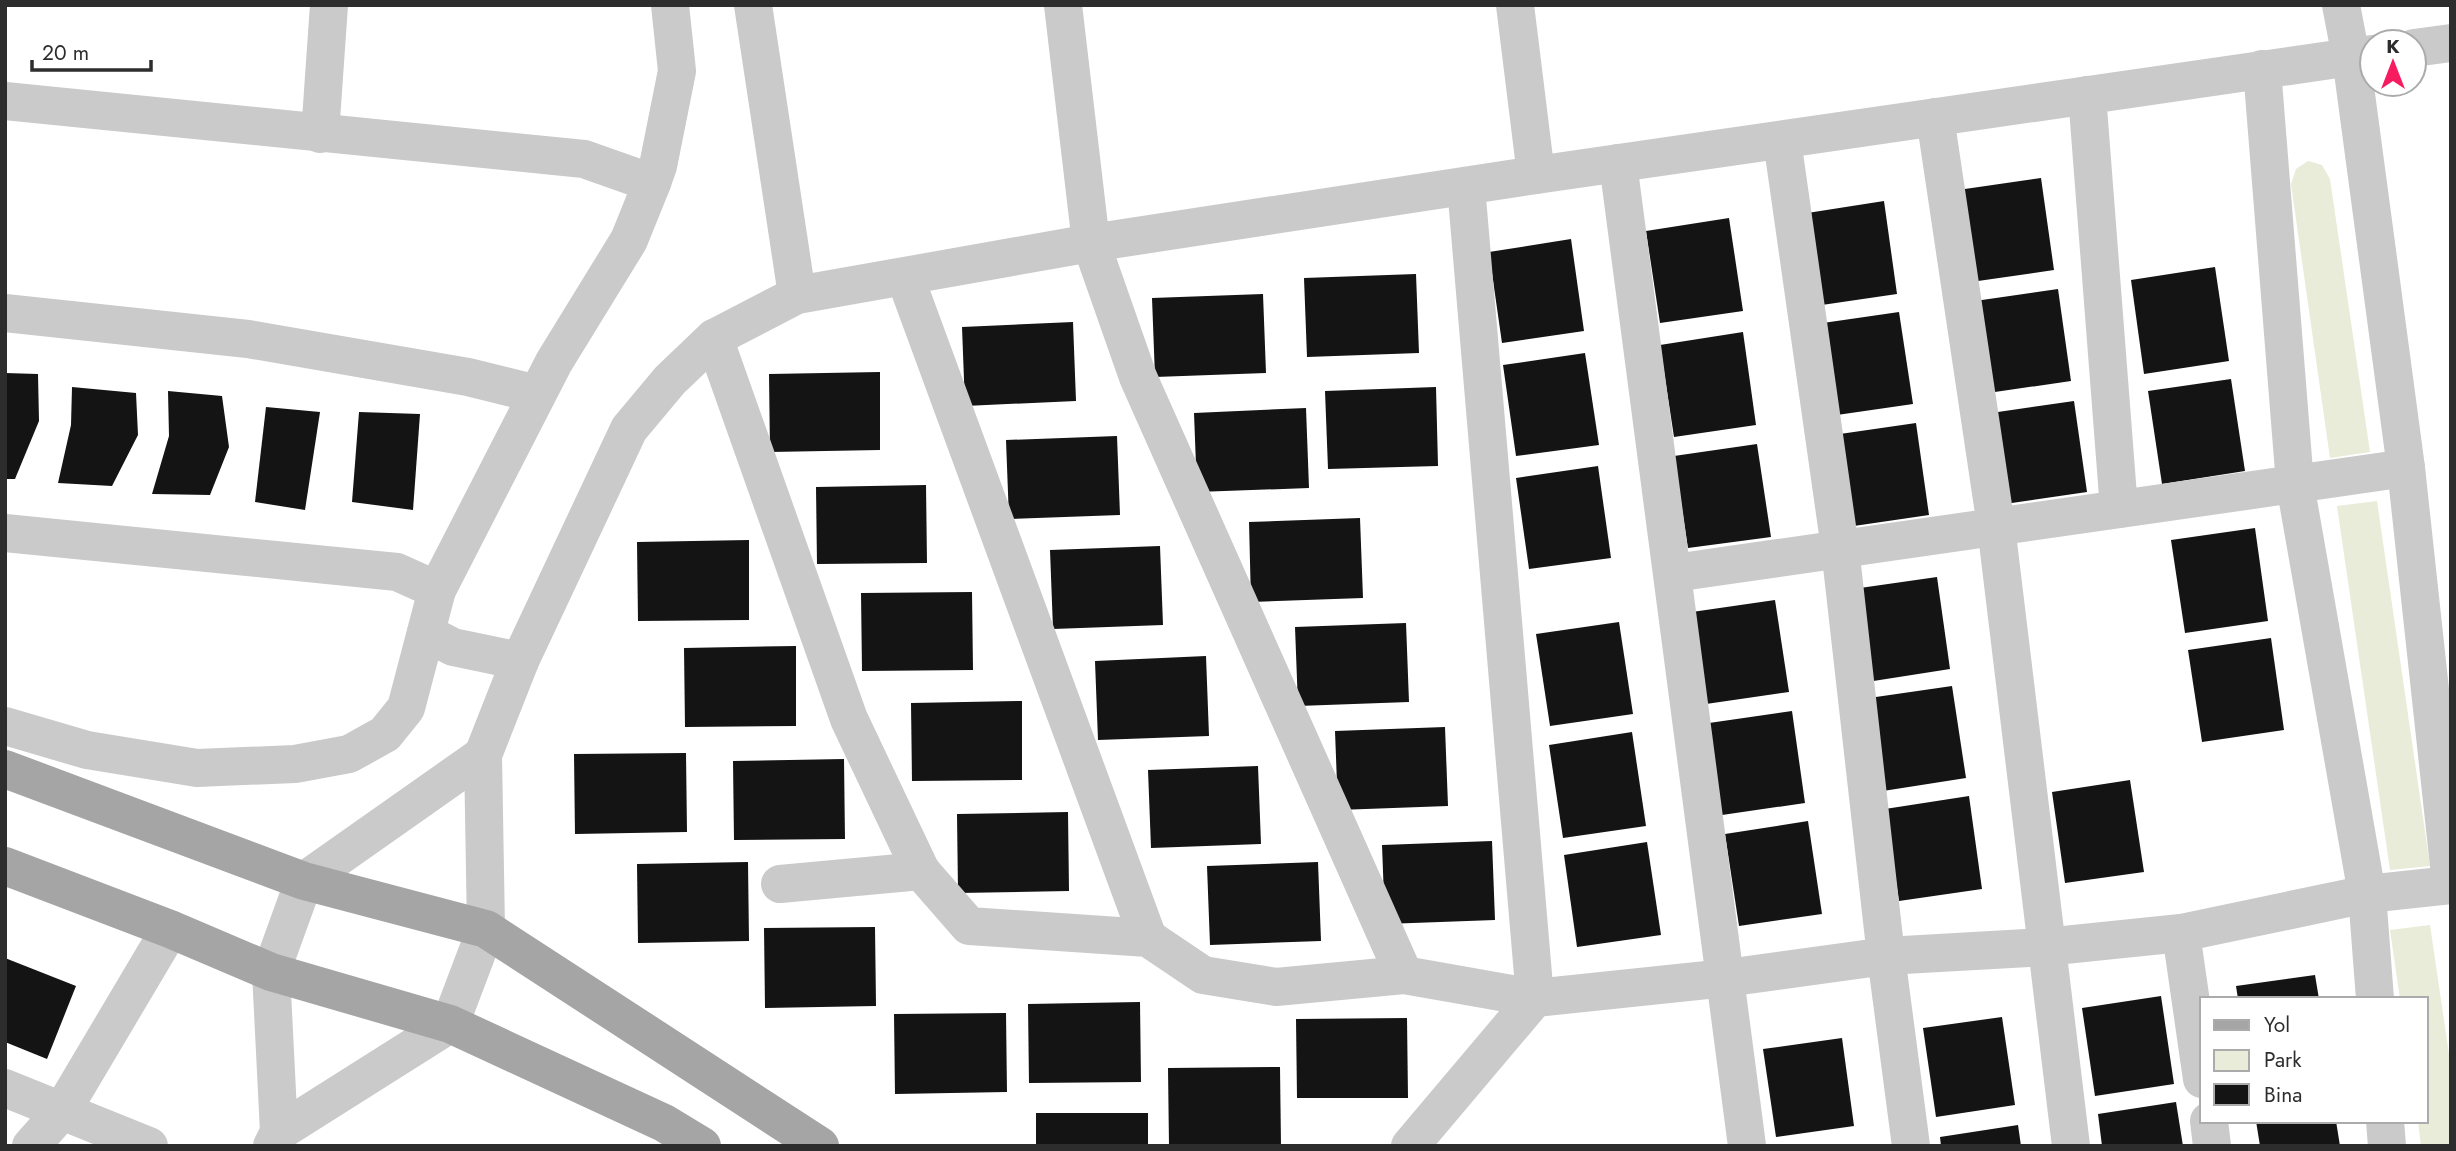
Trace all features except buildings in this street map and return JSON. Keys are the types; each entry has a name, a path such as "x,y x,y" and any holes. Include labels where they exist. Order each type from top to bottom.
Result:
{"main road":[{"path":"5,769 304,881 486,929 820,1146"},
{"path":"5,866 170,929 271,972 450,1024 664,1123 702,1146"}],"street":[{"path":"320,134 329,5"},
{"path":"5,726 87,750 197,768 295,764 349,754 385,734 406,708 437,590 554,362 629,240 659,166 677,71 670,5"},
{"path":"753,5 797,295"},
{"path":"1063,5 1091,243 1138,377 1404,975"},
{"path":"1515,5 1536,175"},
{"path":"2341,5 2358,48"},
{"path":"2428,46 2451,43"},
{"path":"276,1139 450,1024 486,929 483,755 520,661 629,429 670,380 714,338 797,295 1091,243 2358,55"},
{"path":"2262,69 2295,484 2367,894 2375,997"},
{"path":"2087,95 2119,509"},
{"path":"714,338 849,719 921,871 969,926 1148,938 1203,975 1276,987 1404,975 1535,999 1726,978 1886,956 2045,947 2181,933 2367,894 2451,885 2366,98"},
{"path":"5,101 584,159 652,183"},
{"path":"1935,117 1996,526 2071,1146"},
{"path":"1782,140 1840,548 1886,956 1911,1146"},
{"path":"1618,163 1674,573 1747,1146"},
{"path":"1410,1146 1535,999 1466,186"},
{"path":"905,277 1148,938"},
{"path":"5,313 248,339 468,377 537,394"},
{"path":"1674,573 2406,468"},
{"path":"5,533 397,572 437,590"},
{"path":"426,633 453,647 520,661"},
{"path":"276,1139 271,972 304,881 483,755"},
{"path":"780,884 921,871"},
{"path":"31,1146 62,1111 170,929"},
{"path":"2181,933 2200,1065"},
{"path":"5,1088 149,1146"},
{"path":"2208,1123 2212,1146"},
{"path":"2385,1123 2387,1146"}],"green space":[{"path":"2308,161 2322,165 2330,179 2370,452 2330,458 2291,184 2296,169"},
{"path":"2377,501 2430,866 2390,870 2337,506"},
{"path":"2430,925 2451,1068 2451,1146 2421,1146 2418,1123 2428,1123 2428,997 2400,997 2390,930"}]}
